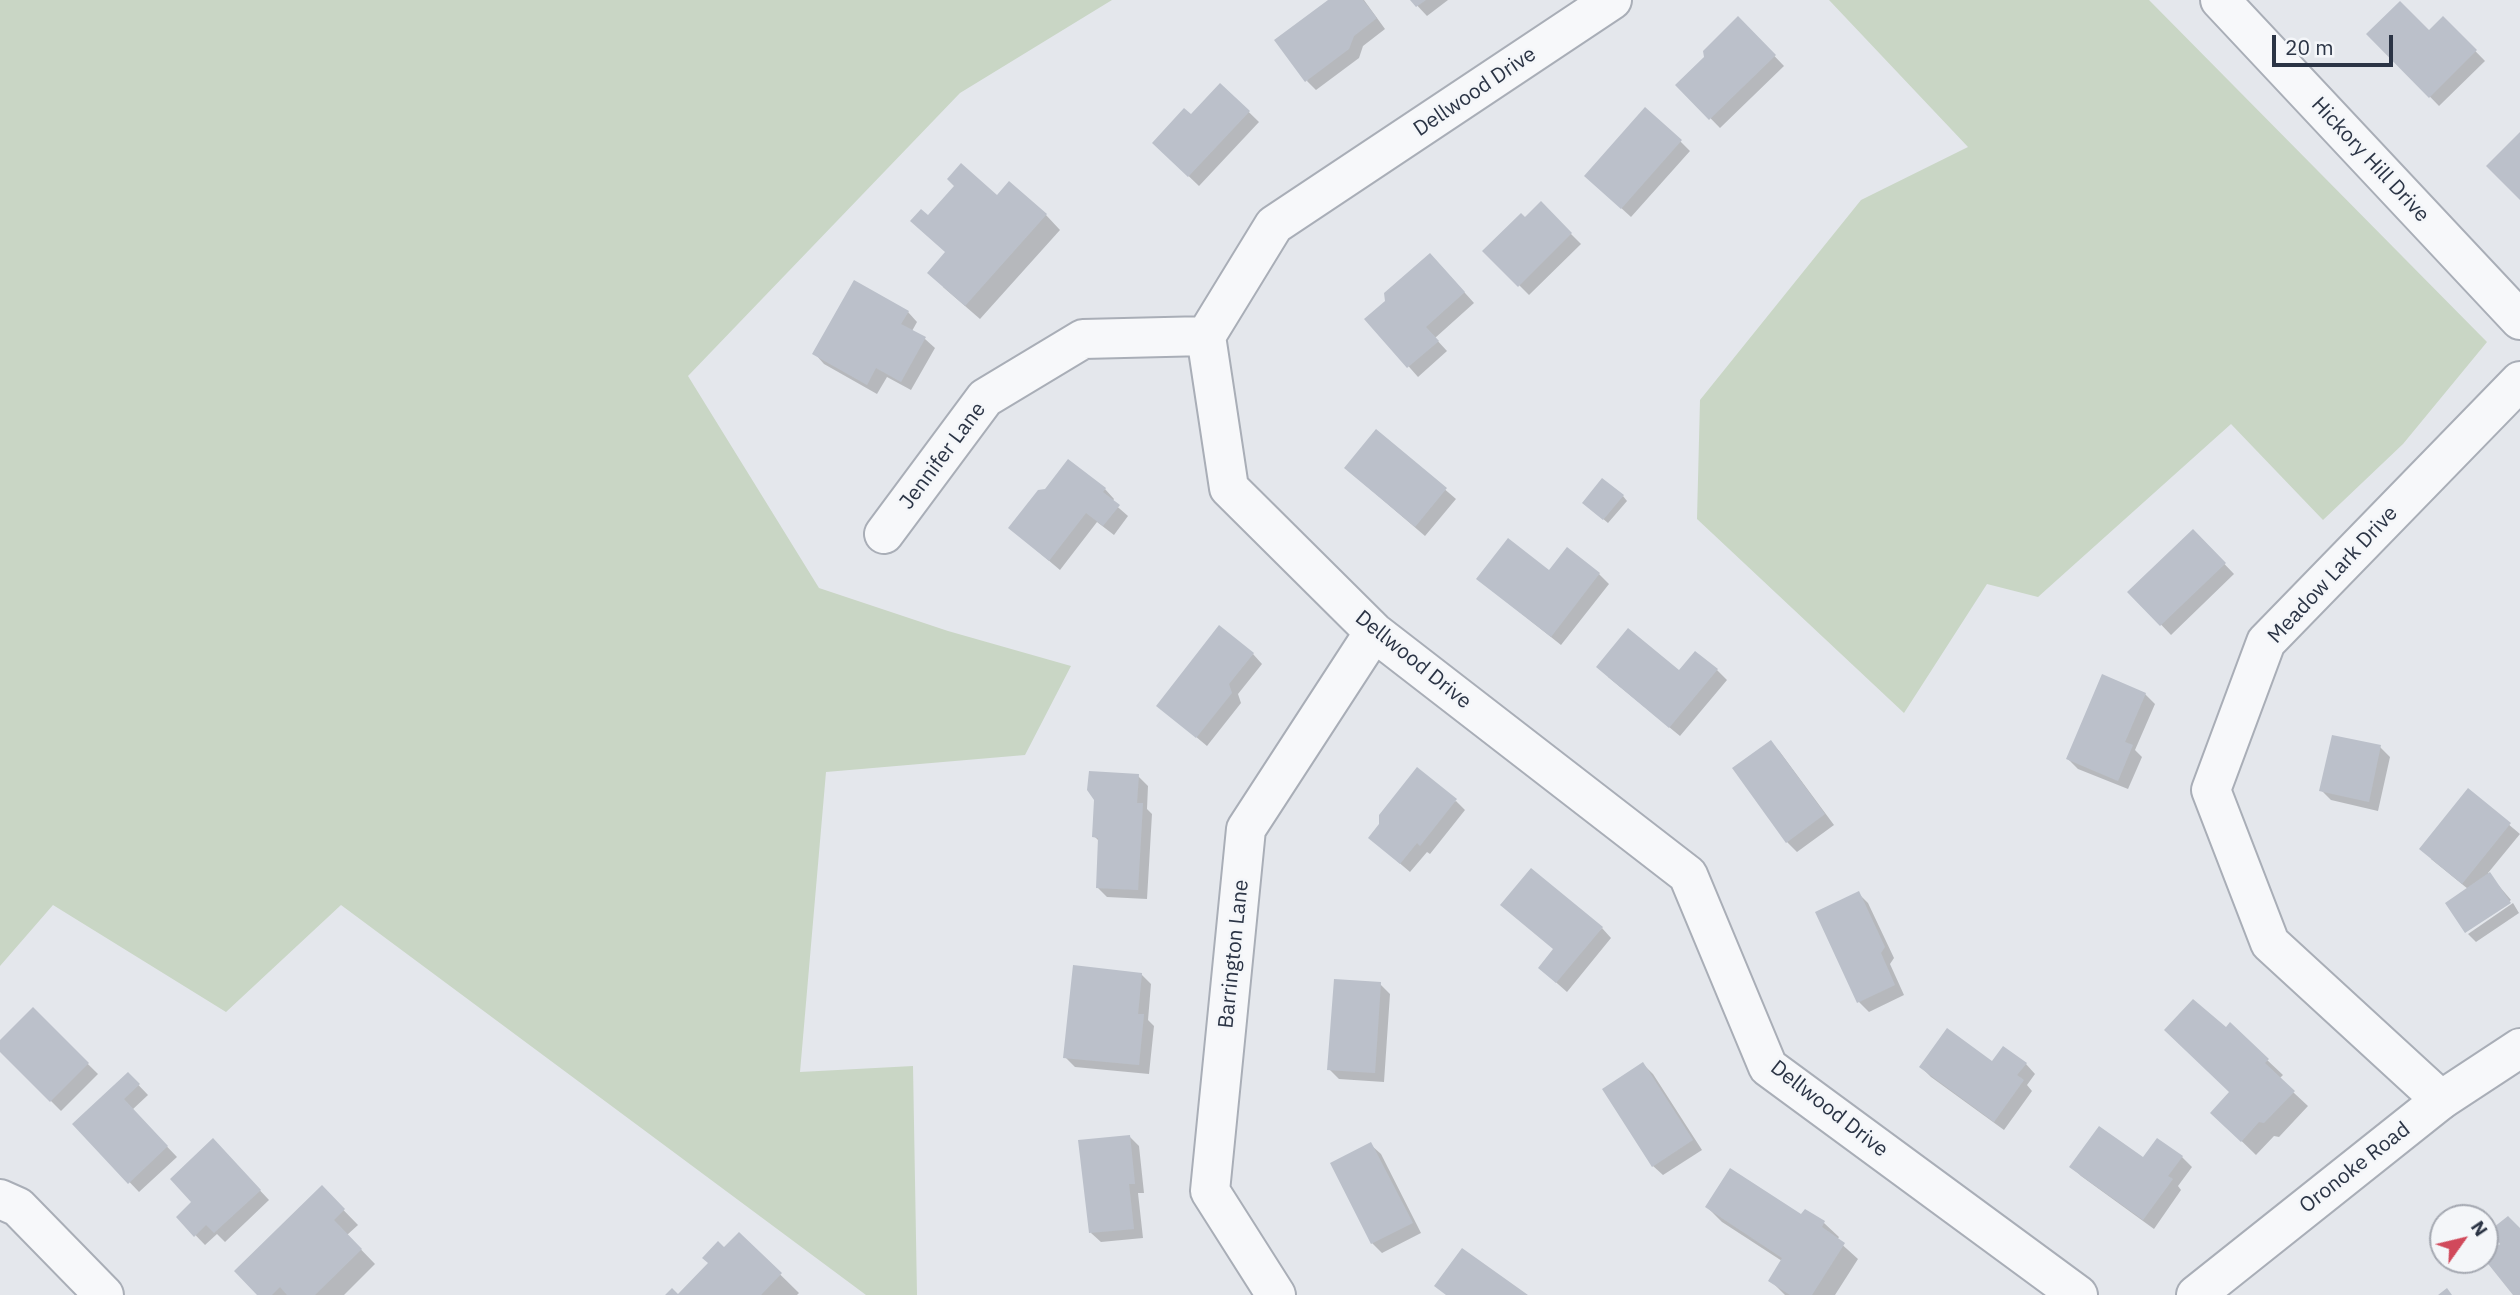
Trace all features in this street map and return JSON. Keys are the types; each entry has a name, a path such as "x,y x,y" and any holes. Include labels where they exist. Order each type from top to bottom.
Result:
{"street":[{"name":"Dellwood Drive","path":"1612,0 1274,226 1206,336 1229,488 1374,632 1688,876 1768,1067 2078,1295"},
{"name":"Hickory Hill Drive","path":"2240,7 2520,320"},
{"name":"Jennifer Lane","path":"884,534 985,398 1083,339 1206,336"},
{"name":"Meadow Lark Drive","path":"2441,1100 2270,943 2211,789 2266,642 2520,381"},
{"name":"Barrington Lane","path":"1276,1295 1210,1191 1246,829 1374,632"},
{"name":"Oronoke Road","path":"2196,1295 2441,1100 2520,1048"},
{"path":"0,1199 18,1207 104,1295"}],"green space":[{"path":"0,0 1112,0 960,93 688,376 819,588 948,631 1071,666 1025,755 826,772 800,1072 913,1066 917,1295 866,1295 341,905 226,1012 53,905 0,966"},
{"path":"1829,0 2149,0 2487,342 2403,444 2323,520 2231,424 2038,597 1987,584 1904,713 1697,519 1700,400 1861,200 1968,147"}],"building":[{"path":"1328,0 1363,0 1377,18 1354,36 1349,49 1305,82 1274,40"},
{"path":"1410,0 1426,0 1416,7"},
{"path":"2400,1 2429,30 2443,16 2477,50 2429,98 2366,34"},
{"path":"1738,16 1776,55 1709,120 1675,85 1704,57 1703,51"},
{"path":"1220,83 1250,111 1188,177 1152,143 1184,108 1191,114"},
{"path":"1645,107 1682,140 1621,209 1584,176"},
{"path":"2520,132 2520,200 2486,166"},
{"path":"961,163 997,195 1009,181 1047,214 965,306 927,273 945,252 910,221 921,209 928,215 954,186 947,179"},
{"path":"1541,201 1572,233 1518,287 1482,251 1521,213 1525,217"},
{"path":"1430,253 1465,292 1426,327 1439,341 1407,368 1364,319 1385,301 1384,293"},
{"path":"854,280 909,311 901,324 926,337 901,382 876,368 867,385 812,354"},
{"path":"1376,429 1447,488 1415,527 1344,468"},
{"path":"1068,459 1106,488 1103,492 1120,505 1103,526 1086,513 1049,561 1008,528 1038,490 1045,489"},
{"path":"1602,478 1624,495 1603,520 1582,503"},
{"path":"2193,529 2226,563 2160,626 2127,592"},
{"path":"1508,538 1549,570 1567,547 1600,573 1551,637 1476,579"},
{"path":"1219,625 1254,653 1229,684 1232,693 1196,738 1156,706"},
{"path":"1628,628 1679,670 1695,651 1718,669 1669,728 1596,667"},
{"path":"2102,674 2146,693 2125,742 2133,745 2118,781 2066,759"},
{"path":"2332,735 2381,745 2369,802 2319,791"},
{"path":"1771,740 1825,814 1786,843 1732,768"},
{"path":"1417,767 1457,799 1420,846 1417,843 1400,864 1368,838 1379,824 1379,815"},
{"path":"1089,771 1139,774 1137,803 1143,803 1138,890 1096,888 1098,838 1092,837 1094,800 1087,790"},
{"path":"2468,788 2511,823 2462,884 2419,849"},
{"path":"1531,868 1603,927 1556,983 1538,968 1553,949 1500,905"},
{"path":"2490,872 2511,903 2465,933 2445,903"},
{"path":"1859,891 1885,947 1881,953 1895,985 1857,1003 1815,912"},
{"path":"1073,965 1142,973 1138,1014 1144,1014 1139,1065 1063,1058"},
{"path":"1334,979 1381,982 1375,1073 1327,1070"},
{"path":"2193,999 2226,1027 2230,1022 2269,1059 2265,1063 2295,1091 2264,1123 2259,1122 2241,1142 2210,1113 2229,1092 2164,1030"},
{"path":"33,1007 89,1063 50,1102 0,1052 0,1040"},
{"path":"1947,1028 1992,1061 2003,1046 2027,1063 2017,1075 2024,1080 1994,1122 1919,1067"},
{"path":"1643,1062 1693,1140 1652,1167 1602,1089"},
{"path":"128,1072 140,1084 124,1099 168,1146 128,1184 72,1124"},
{"path":"2099,1126 2143,1157 2157,1138 2183,1156 2168,1176 2173,1179 2143,1220 2069,1167"},
{"path":"1130,1135 1135,1184 1129,1184 1134,1229 1089,1233 1078,1140"},
{"path":"213,1138 261,1190 214,1233 206,1225 194,1237 176,1217 191,1202 170,1179"},
{"path":"1371,1142 1413,1223 1371,1244 1330,1163"},
{"path":"1730,1168 1801,1214 1805,1209 1825,1221 1822,1227 1845,1243 1812,1295 1790,1295 1768,1281 1782,1258 1705,1207"},
{"path":"322,1185 345,1209 334,1220 362,1249 315,1295 287,1295 280,1287 272,1295 257,1295 234,1271"},
{"path":"2508,1216 2520,1228 2520,1295 2513,1295 2496,1274 2499,1274 2499,1223"},
{"path":"739,1232 782,1273 761,1295 665,1295 672,1288 678,1294 708,1263 702,1258 718,1241 724,1247"},
{"path":"1462,1248 1528,1295 1446,1295 1434,1286"},
{"path":"2447,1288 2452,1295 2438,1295"}]}
